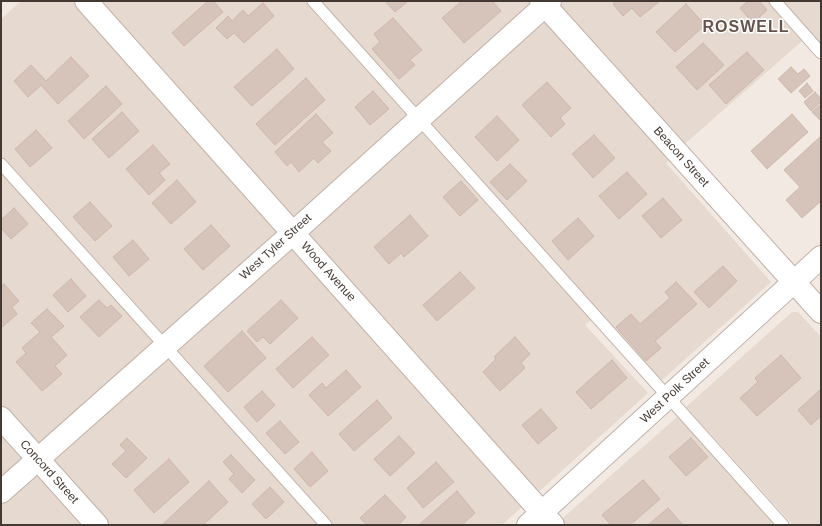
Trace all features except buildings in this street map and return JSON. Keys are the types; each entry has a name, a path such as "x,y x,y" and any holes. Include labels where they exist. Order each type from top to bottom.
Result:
{"street":[{"name":"Wood Avenue","path":"86,1 293,233 541,521"},
{"name":"West Tyler Street","path":"1,492 293,233 545,3"},
{"name":"Beacon Street","path":"545,3 821,312"},
{"name":"West Polk Street","path":"541,521 668,397 821,257"},
{"name":"Concord Street","path":"1,418 97,525"}],"lane":[{"path":"314,1 784,525"},
{"path":"775,1 821,53"},
{"path":"1,164 326,525"}],"shaded area":[{"name":"ROSWELL","path":"21,1 821,1 821,45 810,34 687,142 666,163 771,282 661,381 599,313 585,325 648,393 502,525 1,525 1,19"},
{"path":"792,312 798,312 821,337 821,525 793,525 686,407"},
{"path":"678,416 774,525 555,525"}],"district":[{"name":"ROSWELL","path":"746,28"}]}
